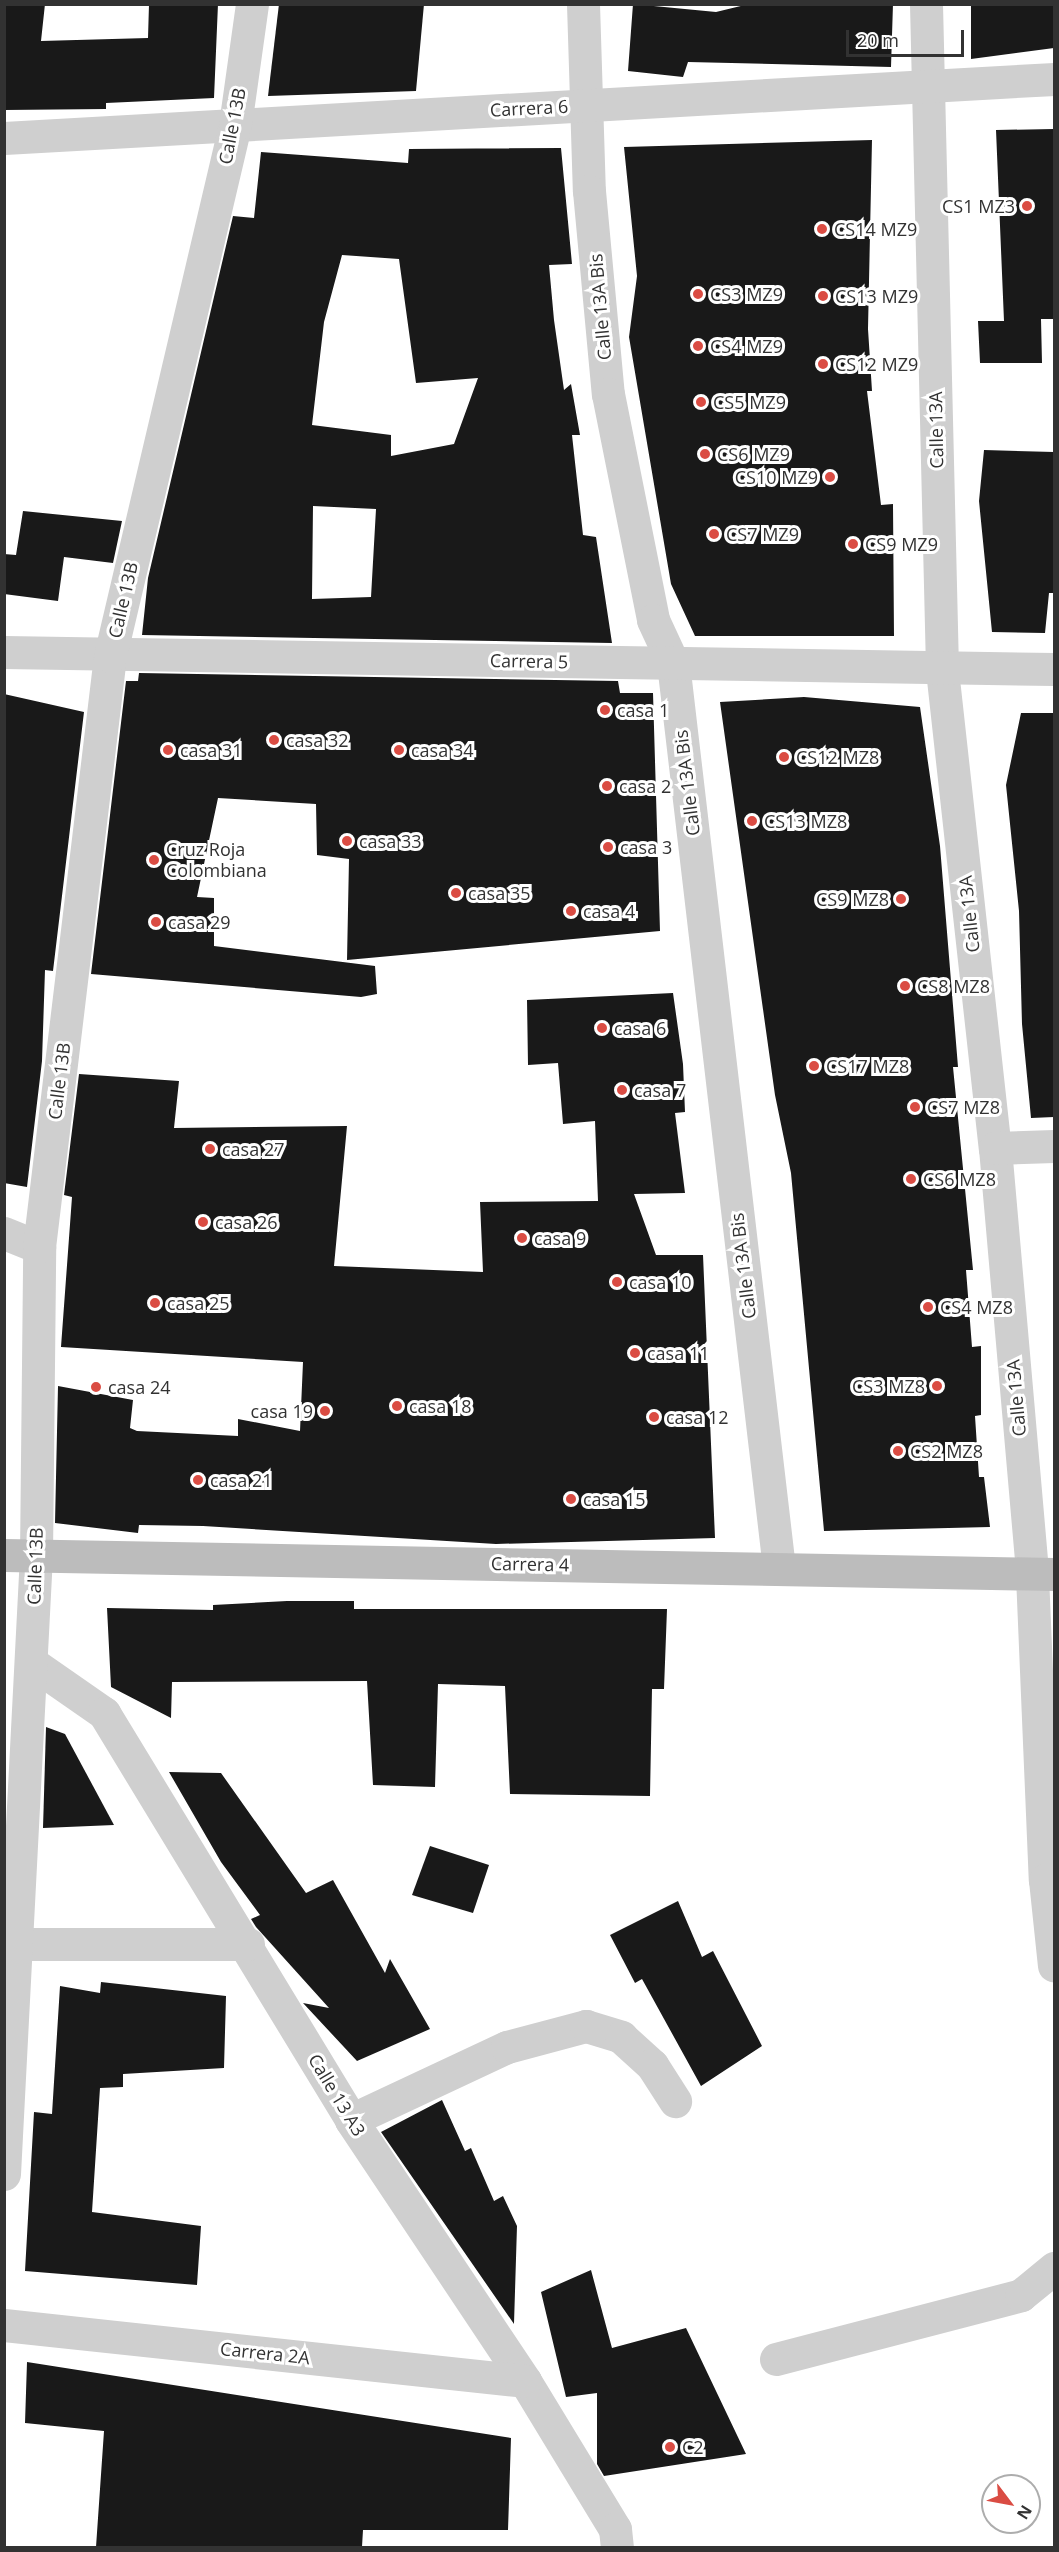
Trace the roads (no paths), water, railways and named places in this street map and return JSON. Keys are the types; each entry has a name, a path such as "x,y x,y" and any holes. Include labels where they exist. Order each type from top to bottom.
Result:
{"main road":[{"name":"Carrera 4","path":"20,1556 1043,1574"}],"street":[{"name":"Calle 13B","path":"4,2174 15,1931 32,1663 20,1556 39,1247 110,656 235,124 252,4"},
{"name":"Calle 13A Bis","path":"583,4 586,105 608,394 653,620 673,663 778,1568"},
{"name":"Calle 13A","path":"926,4 942,670 1043,1574 1045,1880 1054,1966"},
{"name":"Carrera 6","path":"4,138 1054,79"},
{"name":"Carrera 5","path":"4,652 110,656 673,663 942,670 1054,669"},
{"path":"995,1148 1054,1146"},
{"path":"4,1233 39,1247"},
{"name":"Calle 13 A3","path":"32,1663 104,1713 248,1944 351,2120 525,2381 615,2529 617,2547"},
{"path":"15,1931 248,1944"},
{"path":"351,2120 507,2047 586,2026 621,2037 652,2065 675,2101"},
{"path":"776,2359 1020,2295 1054,2268"},
{"name":"Carrera 2A","path":"4,2325 525,2381"}],"place":[{"name":"CS1 MZ3","path":"1027,206"},
{"name":"CS14 MZ9","path":"822,229"},
{"name":"CS3 MZ9","path":"698,294"},
{"name":"CS13 MZ9","path":"823,296"},
{"name":"CS4 MZ9","path":"698,346"},
{"name":"CS12 MZ9","path":"823,364"},
{"name":"CS5 MZ9","path":"701,402"},
{"name":"CS6 MZ9","path":"705,454"},
{"name":"CS10 MZ9","path":"830,477"},
{"name":"CS7 MZ9","path":"714,534"},
{"name":"CS9 MZ9","path":"853,544"},
{"name":"casa 1","path":"605,710"},
{"name":"casa 32","path":"274,740"},
{"name":"casa 31","path":"168,750"},
{"name":"casa 34","path":"399,750"},
{"name":"CS12 MZ8","path":"784,757"},
{"name":"casa 2","path":"607,786"},
{"name":"CS13 MZ8","path":"752,821"},
{"name":"casa 33","path":"347,841"},
{"name":"casa 3","path":"608,847"},
{"name":"Cruz Roja Colombiana","path":"154,860"},
{"name":"casa 35","path":"456,893"},
{"name":"CS9 MZ8","path":"901,899"},
{"name":"casa 4","path":"571,911"},
{"name":"casa 29","path":"156,922"},
{"name":"CS8 MZ8","path":"905,986"},
{"name":"casa 6","path":"602,1028"},
{"name":"CS17 MZ8","path":"814,1066"},
{"name":"casa 7","path":"622,1090"},
{"name":"CS7 MZ8","path":"915,1107"},
{"name":"casa 27","path":"210,1149"},
{"name":"CS6 MZ8","path":"911,1179"},
{"name":"casa 26","path":"203,1222"},
{"name":"casa 9","path":"522,1238"},
{"name":"casa 10","path":"617,1282"},
{"name":"casa 25","path":"155,1303"},
{"name":"CS4 MZ8","path":"928,1307"},
{"name":"casa 11","path":"635,1353"},
{"name":"CS3 MZ8","path":"937,1386"},
{"name":"casa 24","path":"96,1387"},
{"name":"casa 18","path":"397,1406"},
{"name":"casa 19","path":"325,1411"},
{"name":"casa 12","path":"654,1417"},
{"name":"CS2 MZ8","path":"898,1451"},
{"name":"casa 21","path":"198,1480"},
{"name":"casa 15","path":"571,1499"},
{"name":"C2","path":"670,2447"}]}
